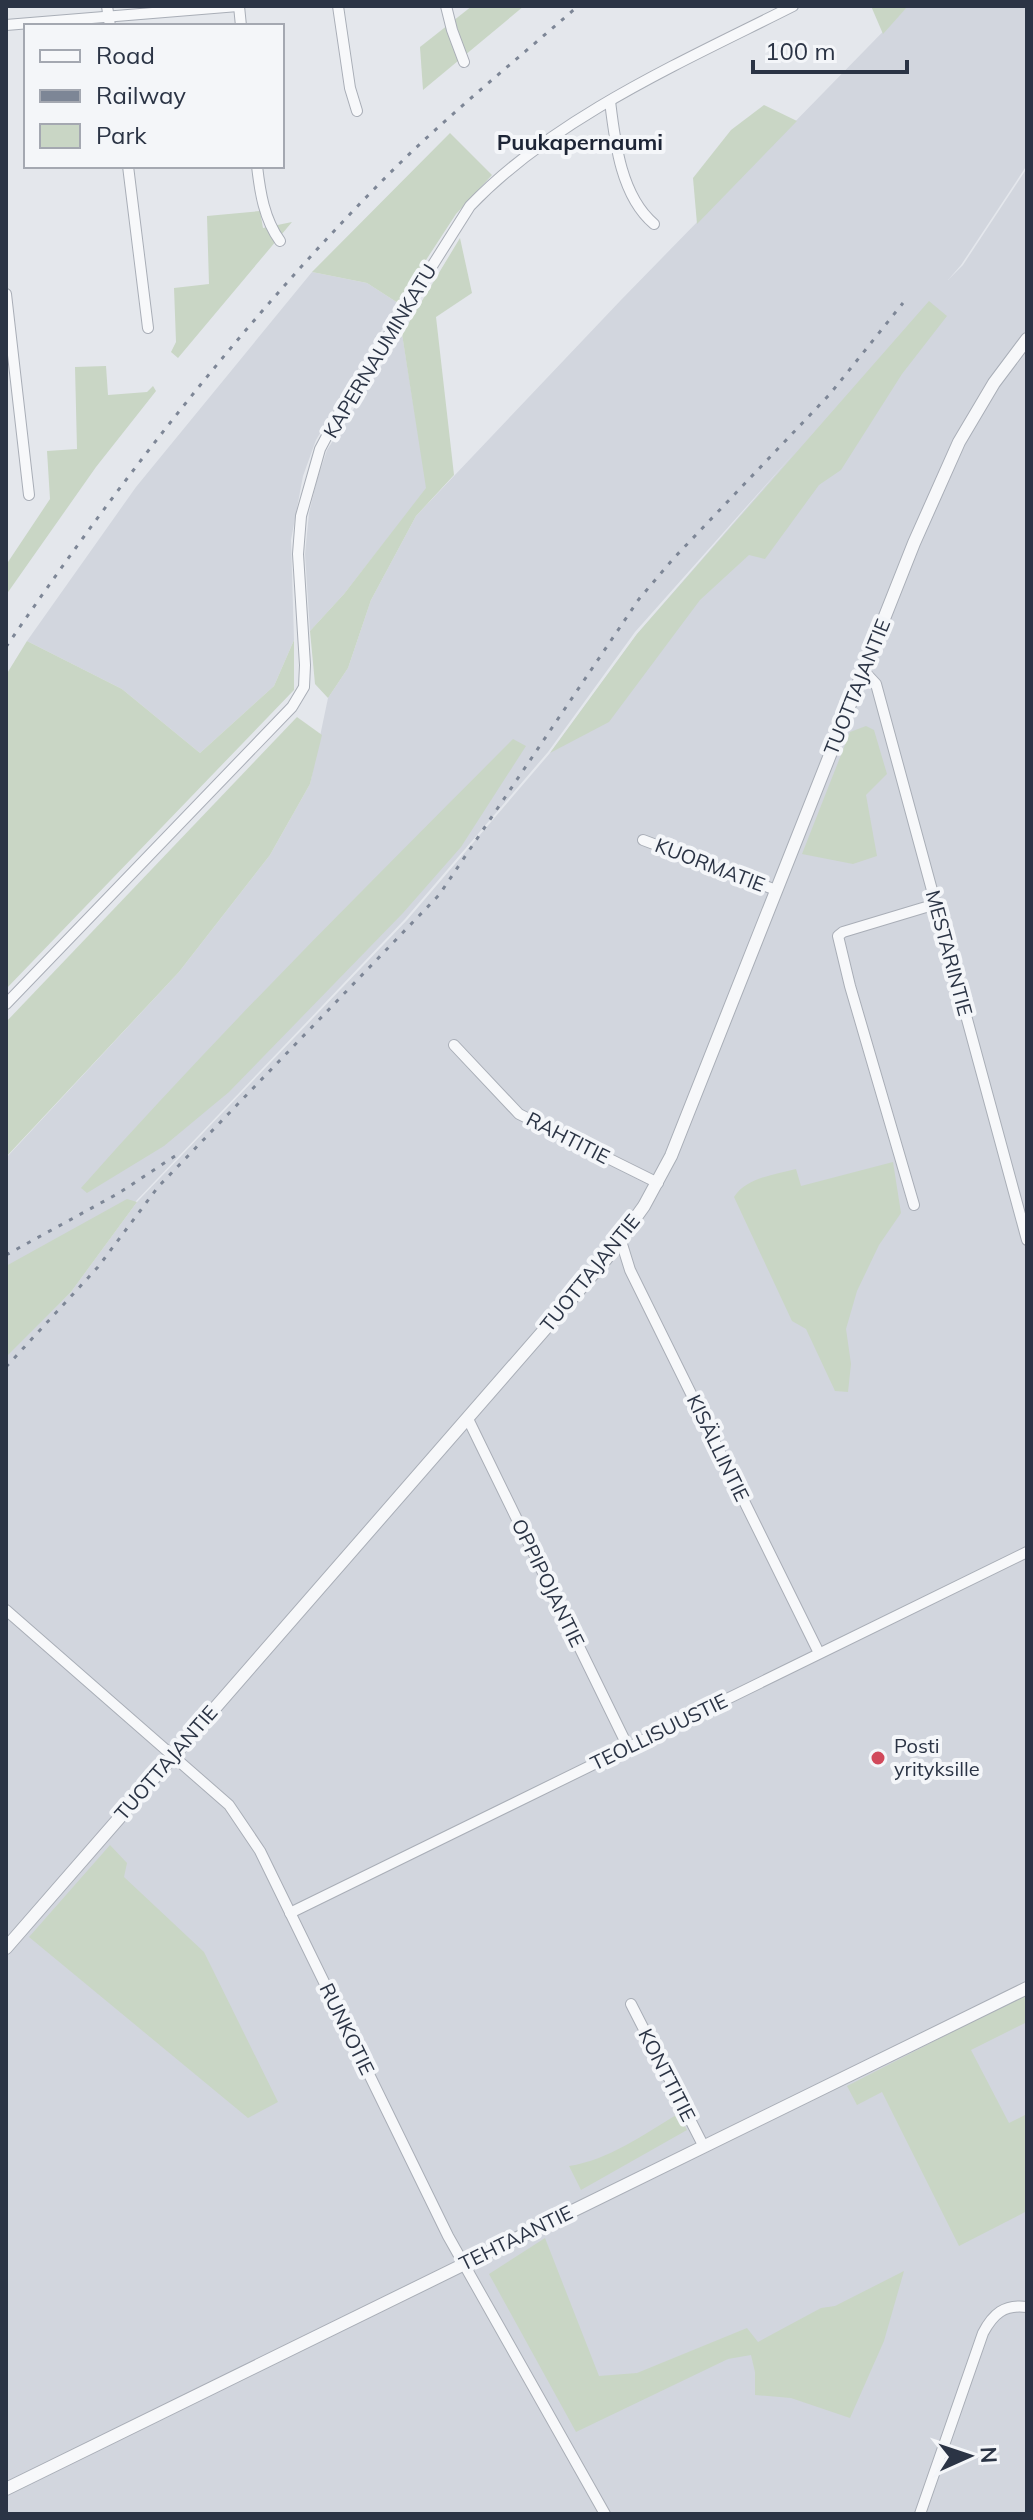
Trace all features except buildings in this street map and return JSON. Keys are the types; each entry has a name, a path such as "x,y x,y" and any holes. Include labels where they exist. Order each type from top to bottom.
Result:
{"street":[{"path":"6,25 238,6"},
{"path":"338,6 350,88 357,111"},
{"path":"446,6 464,62"},
{"name":"KAPERNAUMINKATU","path":"6,1004 292,707 300,694 304,687 305,665 299,539 310,479 326,437 470,206 515,164 610,101 793,6"},
{"path":"610,101 631,196 642,214 654,224"},
{"path":"128,168 148,328"},
{"path":"257,168 260,196 280,241"},
{"path":"6,294 29,495"},
{"name":"TUOTTAJANTIE","path":"7,1943 621,1241 658,1183 863,670 959,442 994,383 1027,339"},
{"name":"MESTARINTIE","path":"863,670 876,684 1027,1240"},
{"name":"KUORMATIE","path":"643,840 776,890"},
{"path":"914,1205 838,936 936,904"},
{"name":"RAHTITIE","path":"454,1045 519,1114 658,1183"},
{"name":"KISÄLLINTIE","path":"621,1241 630,1270 819,1653"},
{"name":"OPPIPOJANTIE","path":"468,1419 628,1747"},
{"name":"TEOLLISUUSTIE","path":"290,1913 1027,1552"},
{"name":"RUNKOTIE","path":"6,1610 229,1805 247,1829 463,2264 605,2514"},
{"name":"TEHTAANTIE","path":"6,2489 1027,1988"},
{"name":"KONTTITIE","path":"631,2004 703,2145"},
{"path":"920,2514 987,2325 1002,2309 1027,2307"}],"shaded area":[{"path":"908,6 1027,6 1027,165 948,280 963,265 1027,168 1027,2514 6,2514 6,1158 179,972 270,855 310,784 328,698 348,668 371,600 416,516 621,300","holes":["795,452 637,634 550,753 407,920 137,1202 71,1292 36,1326 70,1291 136,1201 405,919 548,752 635,632"]},
{"path":"312,272 367,283 398,303 316,440 303,476 291,540 294,640 274,686 200,753 122,689 27,641 136,487"},
{"path":"402,334 427,488 344,594 310,631 305,554 309,513 317,480 327,450"}],"green space":[{"path":"472,6 524,6 423,90 420,47"},
{"path":"871,6 908,6 883,34"},
{"path":"764,105 797,121 697,224 693,178 731,130"},
{"path":"450,133 492,175 456,214 398,303 367,283 312,272"},
{"path":"260,211 263,228 292,222 178,358 171,352 176,342 174,288 209,284 207,216"},
{"path":"460,238 472,293 436,317 454,475 416,516 371,600 348,668 328,698 315,684 310,631 344,594 426,488 402,334"},
{"path":"929,301 947,316 902,374 841,470 819,485 765,559 749,555 700,600 609,722 550,753 637,634"},
{"path":"106,366 108,395 147,392 153,386 156,391 96,467 6,595 6,565 50,499 47,451 77,449 75,367"},
{"path":"294,640 294,690 6,989 6,675 27,641 122,689 200,753 274,686"},
{"path":"297,717 322,735 310,784 270,855 179,972 6,1157 6,1022"},
{"path":"866,726 874,730 887,774 866,795 877,856 853,864 802,854 850,732"},
{"path":"513,739 526,746 461,847 403,913 229,1092 164,1146 87,1193 81,1188 240,1016"},
{"path":"893,1162 901,1213 879,1245 857,1291 846,1329 851,1364 848,1392 835,1391 806,1329 792,1321 734,1197 754,1181 796,1169 801,1186"},
{"path":"127,1199 137,1202 71,1292 6,1357 6,1266"},
{"path":"110,1845 127,1863 124,1877 204,1952 278,2102 248,2118 29,1937"},
{"path":"1026,1994 1025,2023 971,2050 1009,2123 1027,2114 1027,2211 959,2246 882,2092 857,2105 847,2086"},
{"path":"678,2114 687,2130 581,2190 569,2166 612,2152"},
{"path":"545,2238 599,2376 637,2373 747,2328 758,2342 821,2308 835,2306 904,2271 884,2341 850,2418 791,2398 755,2395 751,2355 728,2359 576,2432 489,2274"}],"railway":[{"path":"6,647 138,464 280,290 406,157 578,6"},
{"path":"6,1367 98,1267 158,1187 439,895 639,599 830,394 903,303"},
{"path":"6,1255 119,1193 181,1152"}],"place":[{"name":"Posti yrityksille","path":"878,1758"}],"district":[{"name":"Puukapernaumi","path":"580,142"}]}
